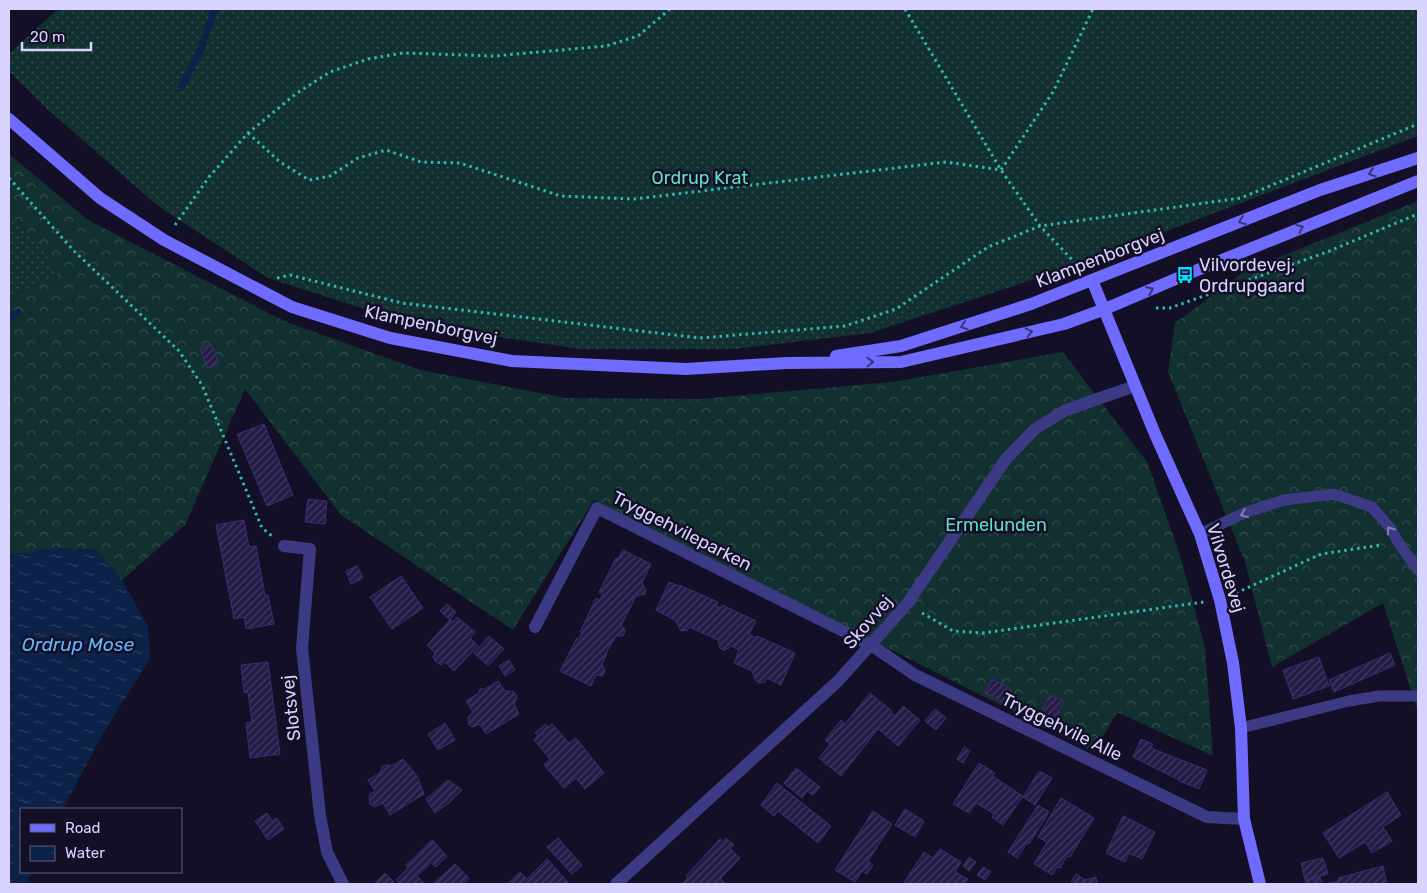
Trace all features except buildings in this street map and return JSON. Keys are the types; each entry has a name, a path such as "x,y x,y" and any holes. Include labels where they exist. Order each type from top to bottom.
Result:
{"street":[{"name":"Klampenborgvej","path":"9,119 100,198 164,240 292,307 390,338 512,361 686,369 786,364 901,362 1064,324 1105,310 1185,275 1418,181"},
{"name":"Klampenborgvej","path":"786,364 901,346 1031,304 1320,190 1418,158"},
{"name":"Vilvordevej","path":"1092,280 1135,386 1200,534 1220,600 1233,663 1241,728 1244,819 1260,884"},
{"name":"Skovvej","path":"616,884 838,681 907,604 1006,460 1035,429 1066,410 1135,386"},
{"name":"Tryggehvileparken","path":"535,627 597,508 871,645"},
{"name":"Slotsvej","path":"284,546 310,549 302,648 320,815 327,852 343,884"},
{"name":"Tryggehvile Alle","path":"871,645 915,675 1207,817 1244,819"}],"lane":[{"path":"1200,534 1244,513 1284,500 1334,494 1372,507 1391,529 1418,570"},
{"path":"1241,728 1348,701 1379,696 1418,696"}],"path":[{"path":"164,240 209,177 248,133 298,92 330,72 368,58 403,53 494,56 606,46 638,36 670,9"},
{"path":"905,9 1002,170 1040,226 1092,280"},
{"path":"1002,170 1053,92 1093,9"},
{"path":"246,284 290,275 402,303 700,338 845,326 896,309 988,247 1040,226 1242,198 1418,124"},
{"path":"248,133 280,162 309,180 330,176 358,158 386,150 421,162 460,163 561,196 634,199 946,162 1002,170"},
{"path":"9,178 73,250 179,351 202,385 262,528 284,546"},
{"path":"1152,308 1170,308 1327,252 1418,214"},
{"path":"907,604 954,631 983,633 1220,600 1321,554 1398,542"}],"green space":[{"name":"Ordrup Krat","path":"58,9 1418,9 1418,136 1074,266 870,333 735,349 581,349 414,325 268,278 158,206 46,108 9,71 9,54"},
{"name":"Ermelunden","path":"9,154 88,220 284,321 420,370 566,398 700,399 892,382 1063,352 1147,462 1180,555 1205,647 1213,756 1117,712 1094,752 594,500 513,630 341,515 245,389 185,525 122,580 96,550 57,548 9,555 9,297 58,276 43,248 9,213"},
{"path":"1418,201 1418,712 1383,603 1272,667 1245,562 1168,372 1175,323 1245,271"},
{"path":"9,213 43,248 58,276 9,297"}],"water":[{"name":"Ordrup Mose","path":"57,548 96,550 122,580 148,627 150,658 101,737 64,808 20,808 20,873 32,873 26,884 9,884 9,555"}],"waterway":[{"path":"181,87 200,51 215,9"},
{"path":"9,317 18,313"}],"place":[{"name":"Vilvordevej, Ordrupgaard","path":"1185,275"}]}
